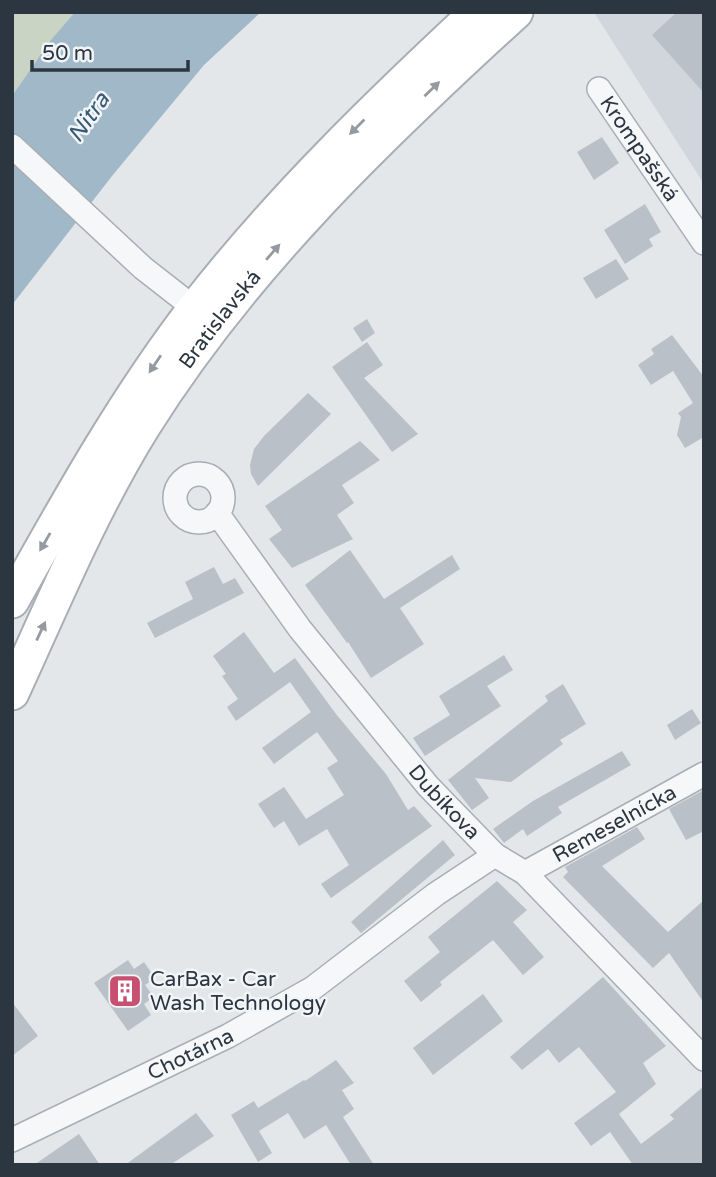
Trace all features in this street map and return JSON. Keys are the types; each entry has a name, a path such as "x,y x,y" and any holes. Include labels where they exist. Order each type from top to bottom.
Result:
{"main road":[{"name":"Bratislavská","path":"12,601 119,416 205,316 291,194 358,125 477,12"},
{"name":"Bratislavská","path":"12,693 104,498 205,316 261,265 311,209 385,135 516,12"}],"street":[{"name":"Krompašská","path":"599,89 704,243"},
{"path":"12,146 118,246 205,316"},
{"name":"Dubíkova","path":"217,513 300,629 428,786 495,855 525,873 704,1059"},
{"name":"Remeselnícka","path":"525,873 704,774"},
{"name":"Chotárna","path":"12,1140 228,1036 313,988 436,894 495,855"}],"shaded area":[{"path":"704,12 704,184 595,14"}],"green space":[{"path":"12,12 75,12 50,41 12,96"}],"water":[{"name":"Nitra","path":"75,12 261,12 204,65 112,176 12,305 12,96 50,41"}],"building":[{"path":"677,12 704,12 704,93 652,35"},
{"path":"602,137 619,163 594,180 577,152"},
{"path":"645,204 661,232 649,239 653,246 625,264 604,230"},
{"path":"616,259 629,279 596,299 583,278"},
{"path":"367,319 375,333 362,342 353,328"},
{"path":"672,335 704,377 704,437 685,448 677,435 681,417 678,413 693,403 673,371 651,385 638,365 654,354 651,349"},
{"path":"367,342 383,365 364,378 418,434 392,452 332,367"},
{"path":"308,393 331,414 258,486 251,474 250,465 254,449"},
{"path":"360,441 380,460 342,485 354,503 337,515 353,539 292,568 269,539 282,530 265,506"},
{"path":"350,550 384,599 452,555 460,569 400,608 424,644 371,678 305,585"},
{"path":"214,567 223,584 235,578 244,593 155,638 147,623 193,599 185,582"},
{"path":"244,632 274,673 295,658 336,714 386,774 408,810 414,806 432,826 331,898 321,884 349,865 327,829 299,846 284,821 274,828 258,804 284,787 306,819 344,795 327,768 338,761 317,732 274,764 262,748 311,712 290,682 236,721 227,707 238,699 222,676 226,674 213,656"},
{"path":"504,655 513,670 487,686 501,706 425,756 413,738 450,715 439,696"},
{"path":"563,684 586,724 560,740 563,744 511,782 475,778 489,798 472,810 448,780 548,701 545,696"},
{"path":"692,709 701,723 675,740 667,725"},
{"path":"622,751 631,765 558,807 562,813 527,836 523,829 504,843 493,829 533,801"},
{"path":"704,790 704,831 686,840 669,809"},
{"path":"637,827 645,839 602,866 668,932 704,900 704,1003 669,953 653,968 563,877 568,872 565,867"},
{"path":"443,840 455,855 361,933 351,922"},
{"path":"497,881 527,910 513,922 544,957 523,975 493,940 440,982 442,985 421,1002 404,981 440,952 428,937"},
{"name":"CarBax - Car Wash Technology","path":"128,960 134,969 144,962 155,978 145,985 154,997 144,1004 151,1015 128,1031 94,983"},
{"path":"603,977 666,1046 643,1063 656,1084 619,1114 641,1144 674,1119 670,1115 704,1086 704,1165 633,1165 610,1132 591,1146 574,1123 616,1092 579,1047 559,1063 548,1049 522,1070 510,1057"},
{"path":"483,994 503,1021 433,1075 413,1048"},
{"path":"12,1002 38,1036 12,1056"},
{"path":"336,1060 354,1083 342,1090 354,1109 343,1117 374,1165 351,1165 326,1125 304,1139 288,1113 259,1131 272,1153 258,1162 231,1115 254,1101 258,1108"},
{"path":"196,1113 214,1136 170,1165 125,1165"},
{"path":"79,1134 100,1165 34,1165 60,1147"}],"place":[{"name":"CarBax - Car Wash Technology","path":"125,991"}]}
